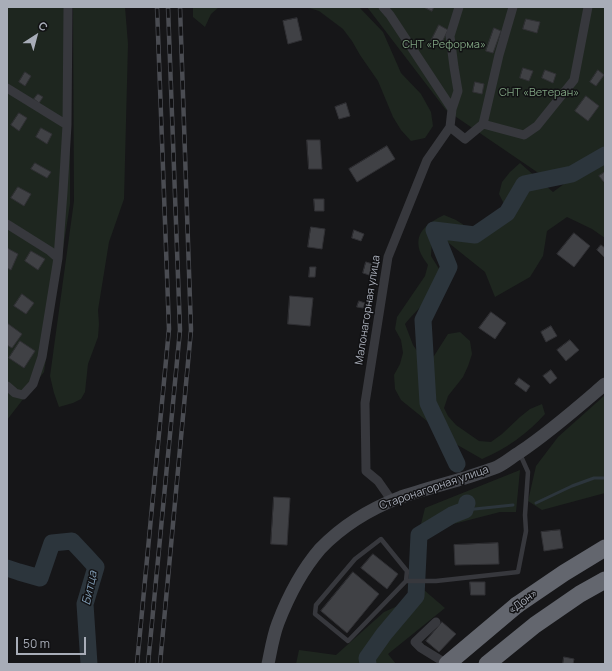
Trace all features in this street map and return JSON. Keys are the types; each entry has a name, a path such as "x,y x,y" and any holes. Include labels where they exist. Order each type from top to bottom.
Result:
{"highway":[{"name":"«Дон»","path":"447,664 517,606 564,573 605,548"},
{"path":"487,664 535,625 580,594 605,580"}],"main road":[{"name":"Старонагорная улица","path":"268,664 278,623 294,589 312,559 320,549 344,528 357,519 392,501 496,467 545,434 605,384"}],"street":[{"path":"7,386 16,393 23,395 33,384 42,358 58,258 63,192 67,125 68,7"},
{"path":"383,7 452,109"},
{"path":"459,7 450,36 458,91 452,109 450,127 465,139 483,124 499,55 513,7"},
{"path":"483,124 524,135 537,126 574,80 588,7"},
{"path":"7,88 67,125"},
{"name":"Малонагорная улица","path":"392,501 378,481 366,471 365,403 388,257 427,160 450,127"},
{"path":"7,224 50,251 58,258"},
{"path":"436,622 415,642 421,648 447,664"}],"lane":[{"path":"406,581 407,571 381,539 355,559 316,605 315,614 348,641 406,581 436,581 518,572 526,531 525,515 528,472 520,452"}],"green space":[{"path":"7,7 70,7 70,204 44,372 7,420"},
{"path":"73,7 125,7 128,44 124,199 109,242 98,310 98,337 88,364 85,392 81,399 59,407 50,376 74,201"},
{"path":"193,7 219,7 211,14 205,27 193,17"},
{"path":"306,7 359,7 383,32 401,73 421,94 431,112 433,126 425,138 411,141 401,130 393,117 378,81 343,29 319,11"},
{"name":"СНТ «Ветеран»","path":"367,7 605,7 605,149 556,185 446,110"},
{"path":"605,154 605,238 592,229 567,217 547,231 543,256 530,277 495,297 485,272 445,240 432,239 431,256 441,272 425,301 405,324 413,345 422,358 434,356 448,334 460,332 470,341 472,354 468,366 463,377 448,396 444,408 448,416 456,425 479,441 491,442 530,409 542,404 545,414 516,440 482,459 454,443 401,400 395,389 394,375 400,364 403,353 401,340 395,329 397,317 425,276 428,265 421,254 419,247 420,235 427,225 444,215 467,227 480,228 492,226 503,218 505,206 499,194 502,182 520,163 553,192"},
{"path":"605,395 605,493 542,510 528,501 536,466 558,437"},
{"path":"520,470 516,512 500,512 438,528 421,524 425,508"},
{"path":"424,590 445,608 388,654 396,664 296,664 299,650 336,655 384,612 404,603"}],"building":[{"path":"424,7 434,7 432,11"},
{"path":"297,18 302,40 288,44 283,21"},
{"path":"526,19 540,22 537,33 523,29"},
{"path":"439,25 448,30 440,46 431,41"},
{"path":"494,28 501,31 493,53 486,51"},
{"path":"523,68 533,71 529,81 520,78"},
{"path":"545,70 556,74 553,83 542,78"},
{"path":"598,70 604,75 596,86 590,82"},
{"path":"25,72 31,76 25,86 19,82"},
{"path":"475,82 484,84 482,94 473,92"},
{"path":"38,94 43,97 39,103 34,99"},
{"path":"586,96 599,106 588,121 575,111"},
{"path":"346,103 350,116 339,119 335,107"},
{"path":"19,113 27,118 19,131 11,125"},
{"path":"41,128 52,134 47,144 36,137"},
{"path":"307,140 320,140 322,169 309,169"},
{"path":"387,146 395,159 357,182 349,169"},
{"path":"35,163 51,172 47,178 31,169"},
{"path":"605,172 605,182 604,182 599,176"},
{"path":"18,187 31,194 24,206 11,198"},
{"path":"314,199 324,199 324,211 315,211"},
{"path":"311,227 325,229 322,249 308,247"},
{"path":"354,230 364,234 361,241 352,238"},
{"path":"574,233 590,246 574,267 557,254"},
{"path":"601,245 605,248 605,258 597,250"},
{"path":"7,248 18,254 11,270 7,268"},
{"path":"31,251 45,259 38,270 25,261"},
{"path":"366,262 376,265 372,276 363,273"},
{"path":"310,267 316,267 315,277 309,277"},
{"path":"22,294 34,303 26,314 14,306"},
{"path":"290,296 313,298 310,326 288,324"},
{"path":"359,301 365,303 363,308 357,307"},
{"path":"491,312 506,323 495,339 479,328"},
{"path":"7,323 22,334 12,348 7,345"},
{"path":"551,326 557,336 546,342 541,332"},
{"path":"570,340 579,350 566,361 557,350"},
{"path":"20,341 35,351 24,368 9,358"},
{"path":"551,370 557,378 550,384 543,376"},
{"path":"519,378 530,386 526,392 515,384"},
{"path":"274,497 290,498 287,545 271,544"},
{"path":"560,530 563,548 544,551 541,532"},
{"path":"498,543 499,564 455,565 454,545"},
{"path":"373,554 398,574 387,589 361,568"},
{"path":"353,572 379,594 347,633 321,611"},
{"path":"470,582 485,582 485,595 471,595"},
{"path":"442,622 456,634 439,652 426,641"},
{"path":"564,657 574,659 573,664 563,664"}],"waterway":[{"path":"457,464 428,403 423,320 449,267 434,230 475,235 507,213 524,184 572,174 605,155"},
{"path":"536,503 572,486 594,478 605,478"},
{"path":"368,664 367,658 384,634 416,596 419,535 452,515 465,510 467,503"},
{"path":"465,510 513,505"},
{"name":"Битца","path":"7,568 40,578 52,543 72,541 96,567 85,604 89,664"}],"railway":[{"path":"137,664 169,329 157,7"},
{"path":"148,664 180,330 168,7"},
{"path":"160,664 191,330 180,7"}],"park label":[{"name":"СНТ «Реформа»","path":"444,45"}]}
